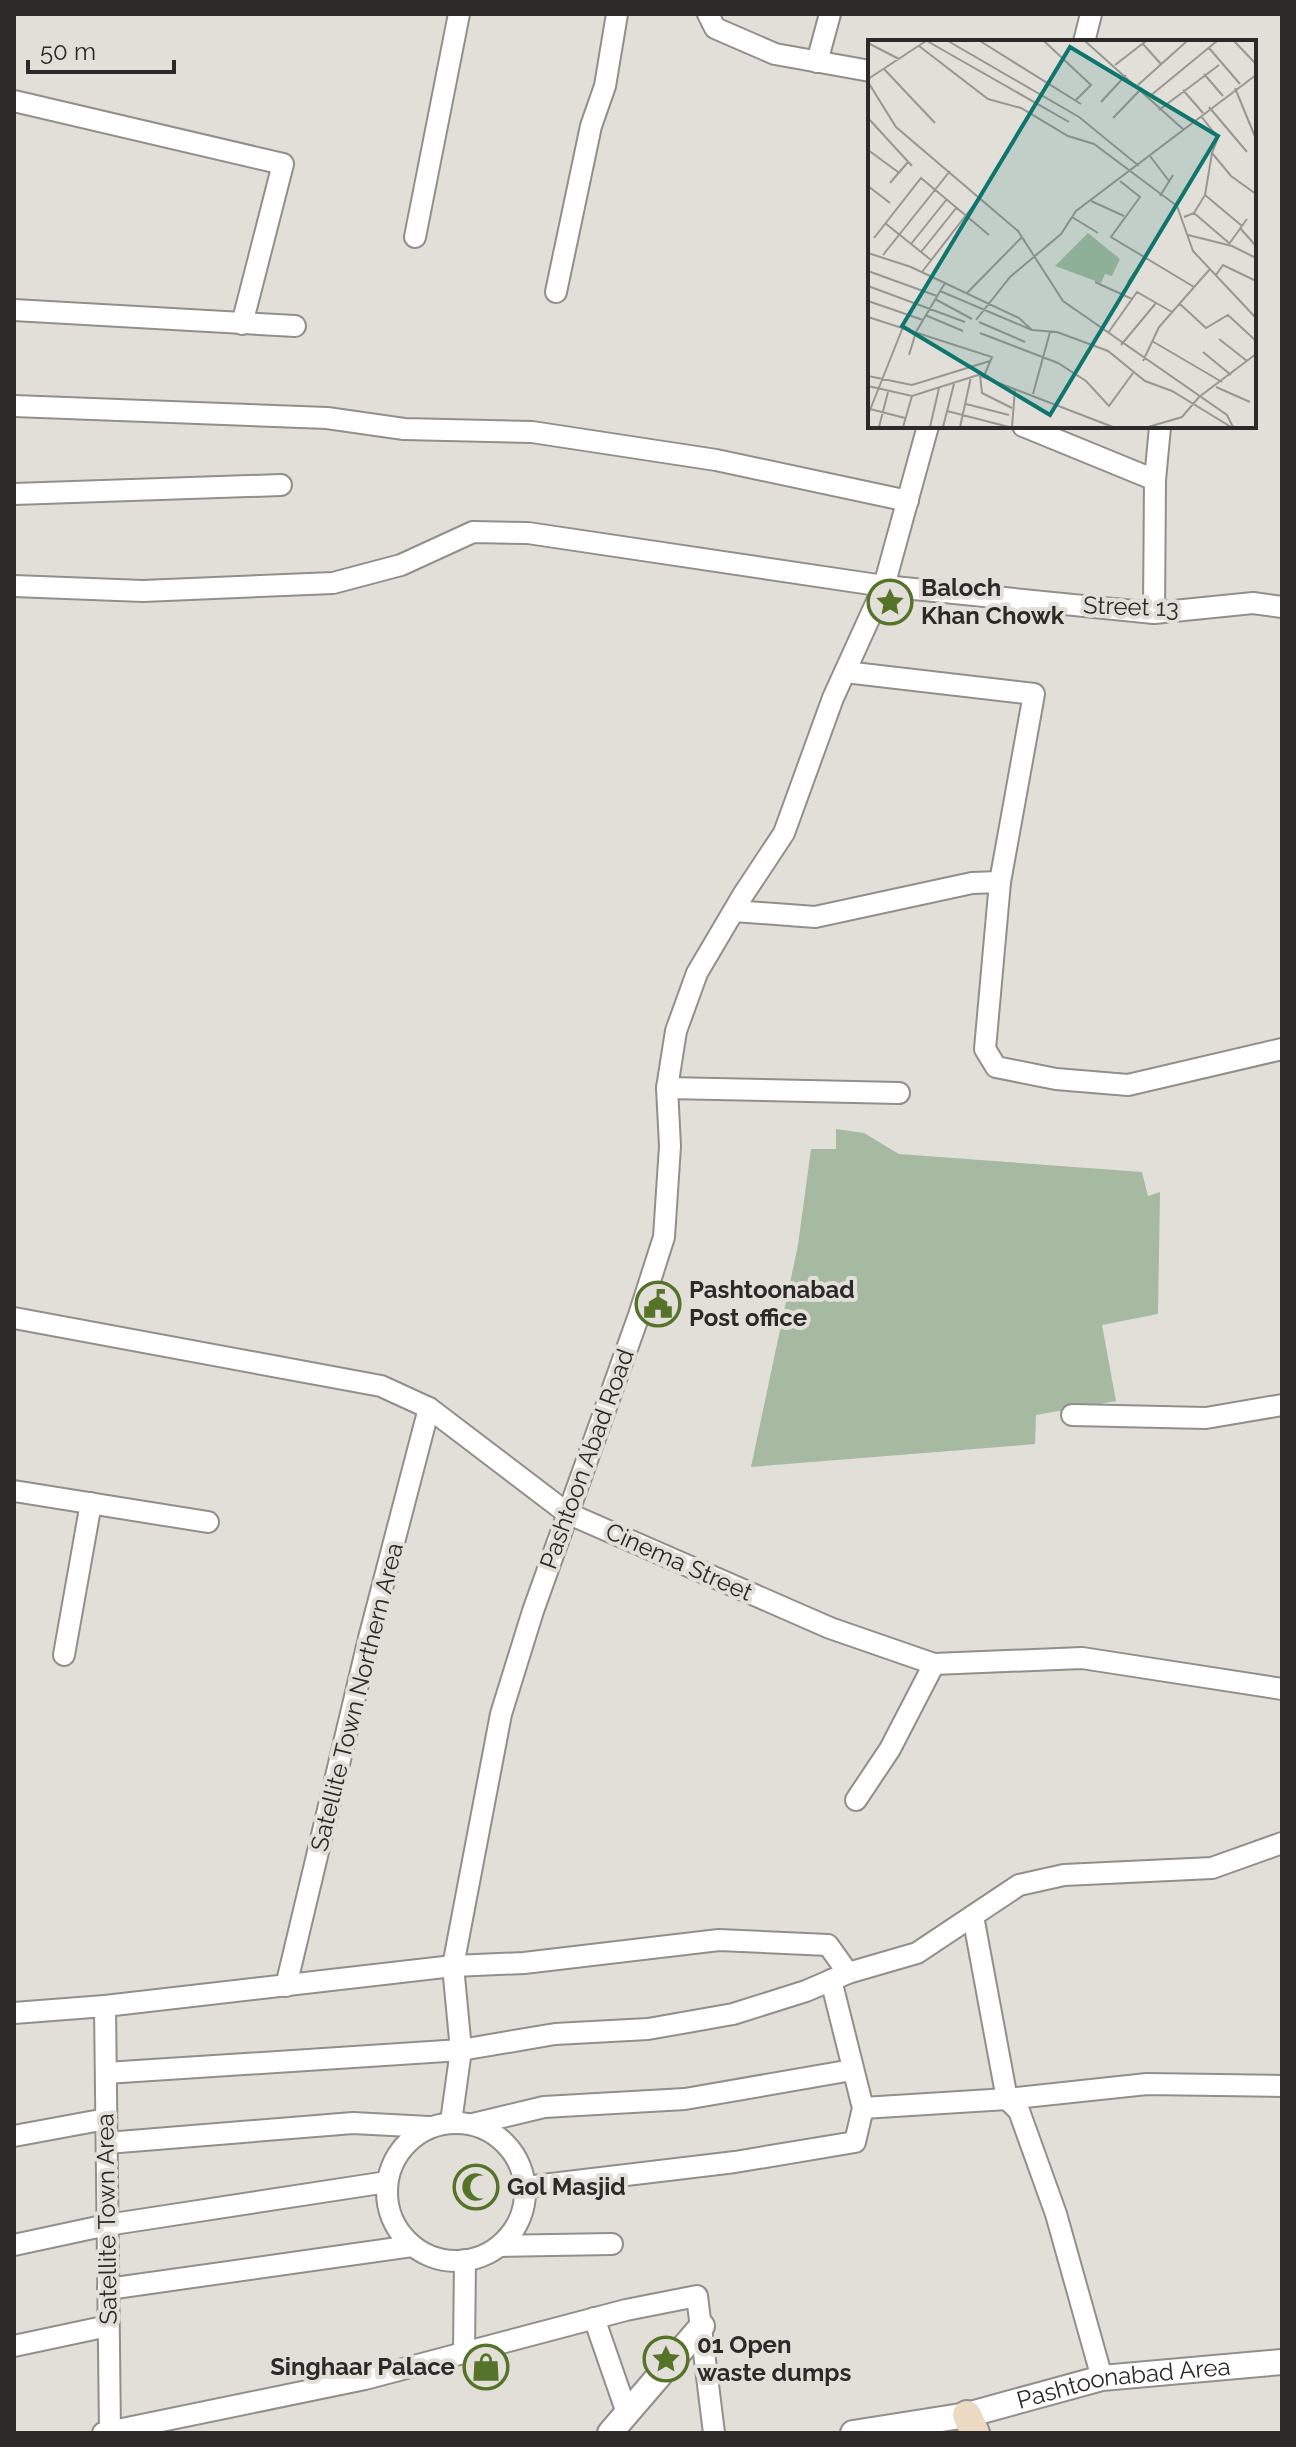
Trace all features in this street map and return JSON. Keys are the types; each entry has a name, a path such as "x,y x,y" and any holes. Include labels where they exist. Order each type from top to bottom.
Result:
{"street":[{"path":"415,237 459,14"},
{"path":"556,292 591,126 605,86 617,14"},
{"path":"708,14 715,28 775,54 868,71"},
{"path":"817,62 830,14"},
{"path":"1084,40 1091,14"},
{"path":"14,101 283,164 242,324"},
{"path":"14,310 295,326"},
{"path":"14,406 327,418 404,429 532,432 716,460 908,501"},
{"name":"Pashtoon Abad Road","path":"451,2122 461,2050 453,1966 501,1714 567,1513 664,1237 670,1146 667,1088 676,1031 697,973 784,833 833,698 884,586 927,428"},
{"path":"1028,428 1155,480"},
{"path":"1154,613 1155,480 1160,428"},
{"path":"14,494 281,485"},
{"name":"Street 13","path":"14,586 143,591 333,583 401,565 473,532 487,532 528,533 884,586 1154,613 1253,603 1282,607"},
{"path":"845,672 1034,694 1000,882 985,1049 996,1067 1056,1079 1128,1085 1282,1049"},
{"path":"734,911 815,917 972,883 1000,882"},
{"path":"667,1088 899,1093"},
{"name":"Cinema Street","path":"14,1318 381,1386 429,1408 567,1513 830,1628 934,1664 1082,1658 1282,1689"},
{"path":"1072,1415 1206,1418 1282,1405"},
{"name":"Satellite Town Northern Area","path":"286,1986 369,1638 429,1408"},
{"path":"14,1491 208,1522"},
{"path":"64,1655 91,1503"},
{"path":"856,1800 890,1749 934,1664"},
{"path":"106,2073 461,2050 555,2034 648,2029 733,2014 917,1953 1019,1885 1076,1874 1212,1868 1282,1843"},
{"path":"973,1916 1007,2099 1019,2111 1056,2214 1102,2378"},
{"path":"14,2013 105,2006 453,1966 524,1963 719,1940 828,1945 840,1976 852,2070 863,2108 855,2142 735,2162 526,2187"},
{"name":"Satellite Town Area","path":"105,2006 107,2433"},
{"path":"473,2124 544,2107 685,2099 852,2070"},
{"path":"863,2108 1007,2099 1147,2084 1282,2086"},
{"path":"14,2136 106,2119"},
{"path":"107,2143 353,2123 429,2127 451,2122 473,2124 493,2132 510,2147 521,2166 526,2187 524,2209 515,2230 500,2246 481,2257 457,2262 433,2258 412,2246 396,2228 387,2206 387,2182 394,2159 409,2140 429,2127"},
{"path":"14,2245 107,2225 387,2182"},
{"path":"500,2246 612,2244"},
{"path":"108,2289 412,2246"},
{"path":"464,2352 465,2260"},
{"path":"107,2433 365,2379 594,2318 697,2296 714,2433"},
{"path":"594,2318 627,2413"},
{"path":"14,2346 108,2326"},
{"path":"610,2433 702,2326"},
{"name":"Pashtoonabad Area","path":"853,2433 971,2424 1102,2378 1282,2362"}],"green space":[{"path":"836,1129 864,1133 899,1154 1142,1172 1148,1196 1160,1192 1158,1314 1102,1325 1116,1401 1036,1415 1035,1444 751,1467 798,1245 811,1149 836,1149"}],"place":[{"name":"Baloch Khan Chowk","path":"890,602"},
{"name":"Pashtoonabad Post office","path":"658,1304"},
{"name":"Gol Masjid","path":"476,2187"},
{"name":"01 Open waste dumps","path":"666,2359"},
{"name":"Singhaar Palace","path":"486,2367"}]}
